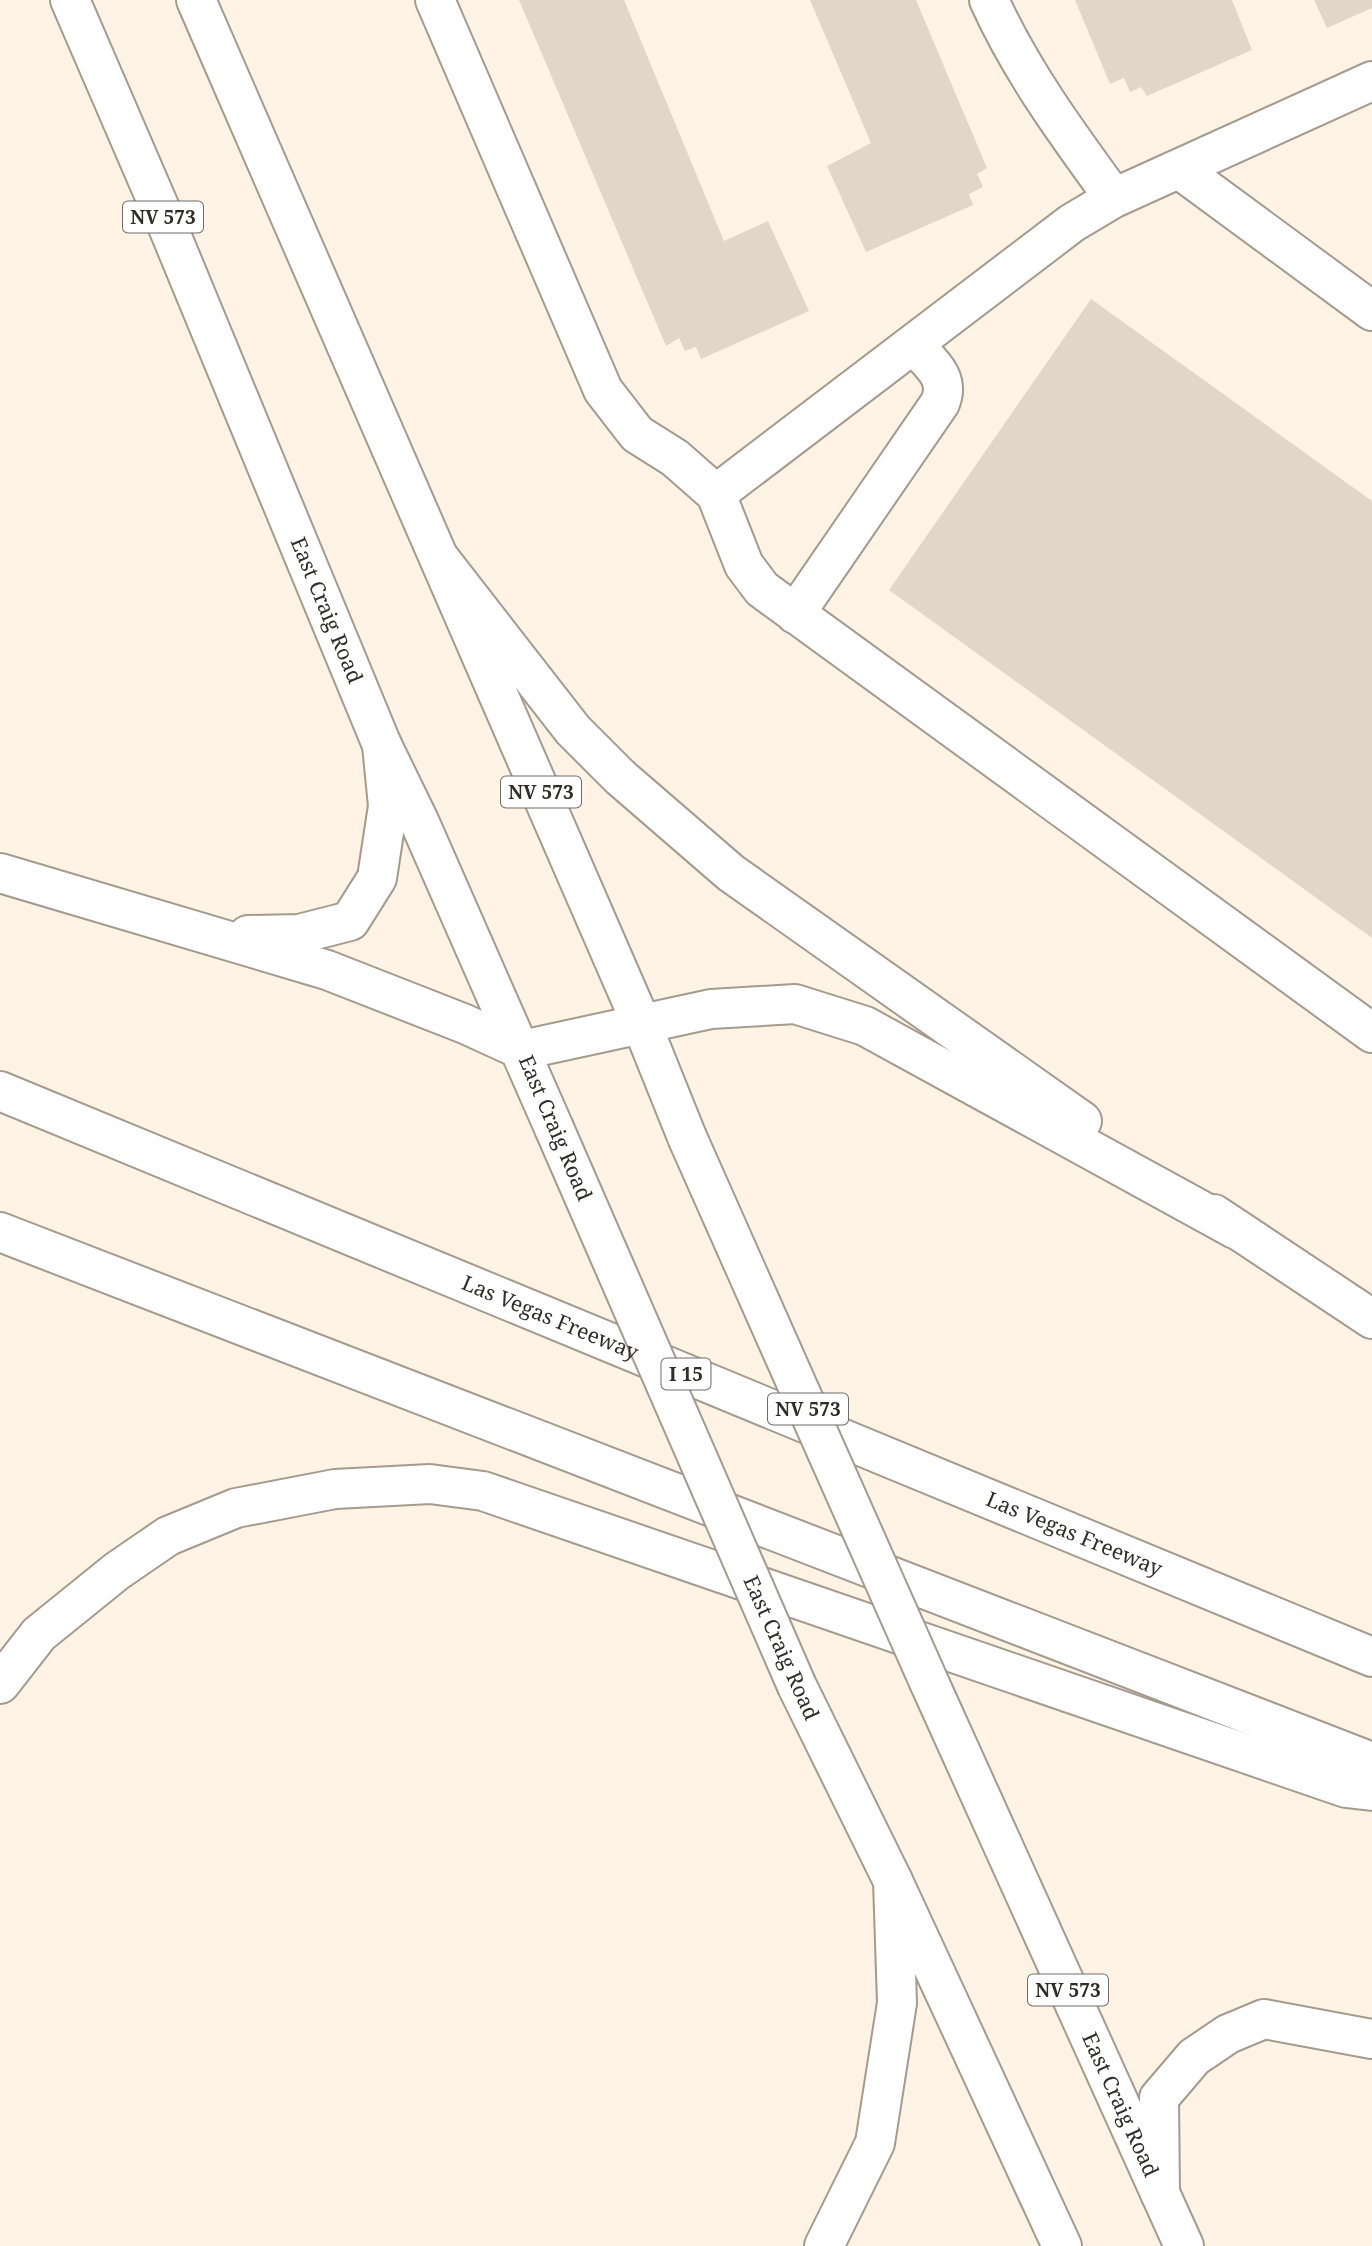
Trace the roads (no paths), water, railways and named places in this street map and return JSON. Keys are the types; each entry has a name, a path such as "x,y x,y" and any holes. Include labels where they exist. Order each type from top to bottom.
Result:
{"main road":[{"name":"East Craig Road","path":"70,0 165,220 382,745 522,1050 797,1686 893,1881 1062,2246"},
{"name":"East Craig Road","path":"196,0 642,1025 687,1137 975,1787 1184,2246"},
{"path":"435,0 603,390 636,433 675,458 716,494 744,565 762,589 1372,1033"},
{"path":"989,0 1013,49 1114,198"},
{"path":"716,494 1072,223 1114,198 1372,81"},
{"path":"1179,169 1372,311"},
{"path":"794,614 945,392 944,379 913,344"},
{"path":"440,559 573,730 620,777 731,873 1235,1229 1372,1319"},
{"path":"212,936 299,934 350,921 377,878 388,806 382,745"},
{"path":"0,873 327,970 465,1024 522,1050 710,1009 795,1004 865,1026 1235,1229"},
{"name":"Las Vegas Freeway","path":"0,1091 1372,1657"},
{"path":"0,1233 1372,1762"},
{"path":"0,1684 39,1634 117,1571 169,1536 236,1508 335,1489 430,1484 483,1490 1346,1788 1372,1791"},
{"path":"824,2246 875,2143 897,2003 893,1881"},
{"path":"1160,2193 1159,2098 1194,2057 1228,2034 1264,2019 1372,2039"}]}
